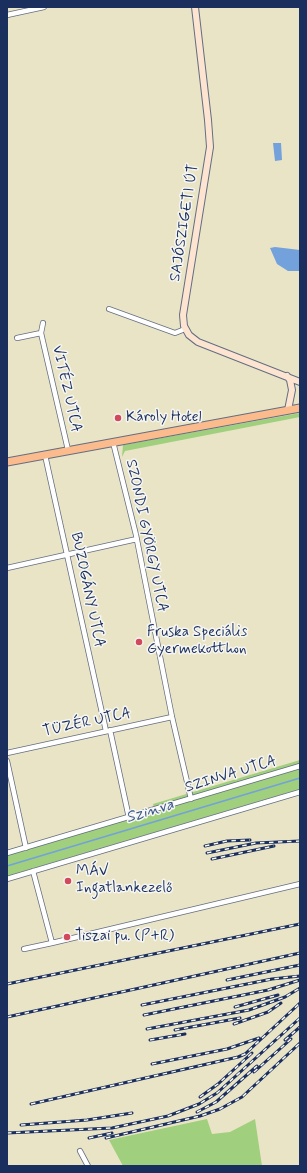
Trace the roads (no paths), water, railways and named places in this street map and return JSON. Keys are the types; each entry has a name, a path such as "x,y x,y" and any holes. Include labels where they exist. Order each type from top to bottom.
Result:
{"main road":[{"name":"SAJÓSZIGETI ÚT","path":"185,329 183,315 210,148 195,7"},
{"path":"185,329 192,338 203,345 300,382"},
{"path":"287,376 290,380 292,390 288,410"},
{"path":"292,390 300,385"},
{"path":"7,462 300,408"}],"street":[{"path":"11,7 10,14 44,7"},
{"path":"109,309 175,333 185,329"},
{"name":"VITÉZ UTCA","path":"42,323 41,333 68,450"},
{"name":"VITÉZ UTCA","path":"18,338 41,333"},
{"name":"SZONDI GYÖRGY UTCA","path":"113,442 137,539 172,717 191,799"},
{"name":"BUZOGÁNY UTCA","path":"45,455 66,555 129,818"},
{"path":"7,568 137,539"},
{"name":"TÜZÉR UTCA","path":"7,753 172,717"},
{"path":"7,761 26,848"},
{"name":"SZINVA UTCA","path":"7,853 300,766"},
{"path":"7,879 300,792"},
{"path":"33,871 52,943"},
{"path":"24,949 300,884"},
{"path":"80,1151 88,1166"}],"water":[{"path":"273,143 281,143 282,160 275,161"},
{"path":"275,247 300,250 300,271 288,271 277,264 270,248"}],"waterway":[{"name":"Szinva","path":"7,866 300,778"}],"railway":[{"path":"205,846 227,841 250,840"},
{"path":"207,853 256,843 300,841"},
{"path":"212,859 274,846"},
{"path":"7,984 300,924"},
{"path":"7,1017 300,953"},
{"path":"227,980 300,965"},
{"path":"142,1005 272,979 300,976"},
{"path":"144,1015 268,990 300,980"},
{"path":"147,1029 249,1010 285,997 300,988"},
{"path":"235,1007 278,995"},
{"path":"234,1024 268,1012 281,1003"},
{"path":"31,1104 238,1057 245,1054 300,1003"},
{"path":"175,1030 240,1018"},
{"path":"7,1133 112,1128 168,1116 199,1104 217,1093 300,1018"},
{"path":"285,1040 300,1027"},
{"path":"150,1040 185,1034"},
{"path":"152,1064 227,1049 259,1038"},
{"path":"254,1072 291,1039"},
{"path":"106,1138 200,1116 220,1109 242,1097 300,1043"},
{"path":"200,1097 218,1084 252,1053"},
{"path":"197,1112 216,1102 257,1066"},
{"path":"21,1125 87,1120 132,1113"},
{"path":"89,1138 112,1133"}],"place":[{"name":"Károly Hotel","path":"118,418"},
{"name":"Fruska Speciális Gyermekotthon","path":"139,642"},
{"name":"MÁV Ingatlankezelő","path":"68,881"},
{"name":"Tiszai pu. (P+R)","path":"67,937"}]}
